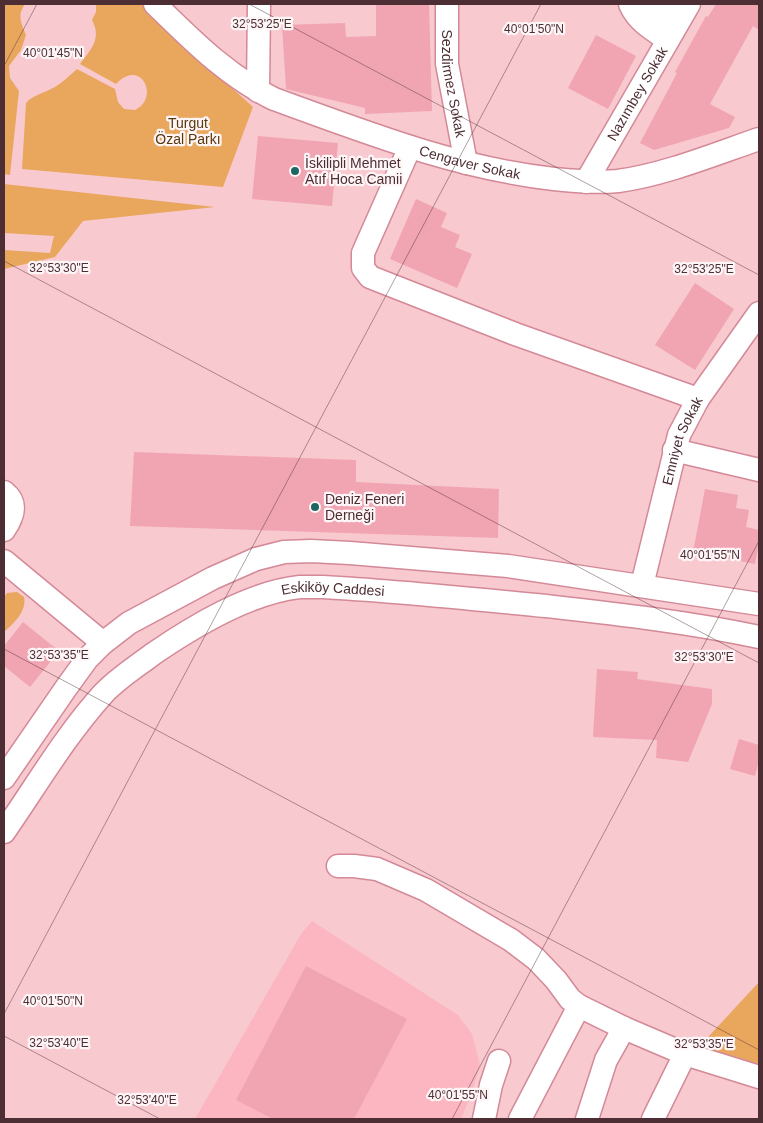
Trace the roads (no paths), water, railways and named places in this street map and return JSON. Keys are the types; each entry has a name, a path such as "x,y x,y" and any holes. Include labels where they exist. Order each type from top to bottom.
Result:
{"street":[{"name":"Cengaver Sokak","path":"156,4 205,53 258,92 410,147 466,163 531,176 586,182 632,179 657,173 759,140"},
{"path":"258,92 259,4"},
{"name":"Sezdirmez Sokak","path":"447,4 447,64 466,163"},
{"path":"630,4 636,15 644,23 668,40"},
{"path":"641,4 649,12 670,13 675,11 679,4"},
{"name":"Nazımbey Sokak","path":"586,182 688,4"},
{"path":"410,147 363,253 364,268 370,277 515,334 698,398"},
{"name":"Emniyet Sokak","path":"642,585 674,450 686,420 698,398 759,313"},
{"path":"674,450 759,470"},
{"path":"4,492 9,496 13,504 11,521 4,530"},
{"path":"4,778 87,659 103,643 129,623 213,578 256,559 284,552 350,553 508,566 759,604"},
{"path":"4,561 103,643"},
{"name":"Eskiköy Caddesi","path":"4,832 76,728 94,705 120,678 196,626 239,605 278,592 300,588 331,588 518,603 617,614 759,637"},
{"path":"338,866 377,869 426,890 511,940 536,959 556,980 570,999 579,1006 685,1054 759,1078"},
{"path":"520,1119 579,1006"},
{"path":"587,1119 606,1060 624,1028"},
{"path":"653,1119 685,1054"},
{"path":"484,1119 491,1085 499,1062"}],"place":[{"name":"İskilipli Mehmet Atıf Hoca Camii","path":"295,171"},
{"name":"Deniz Feneri Derneği","path":"315,507"}],"park label":[{"name":"Turgut Özal Parkı","path":"188,132"}]}
